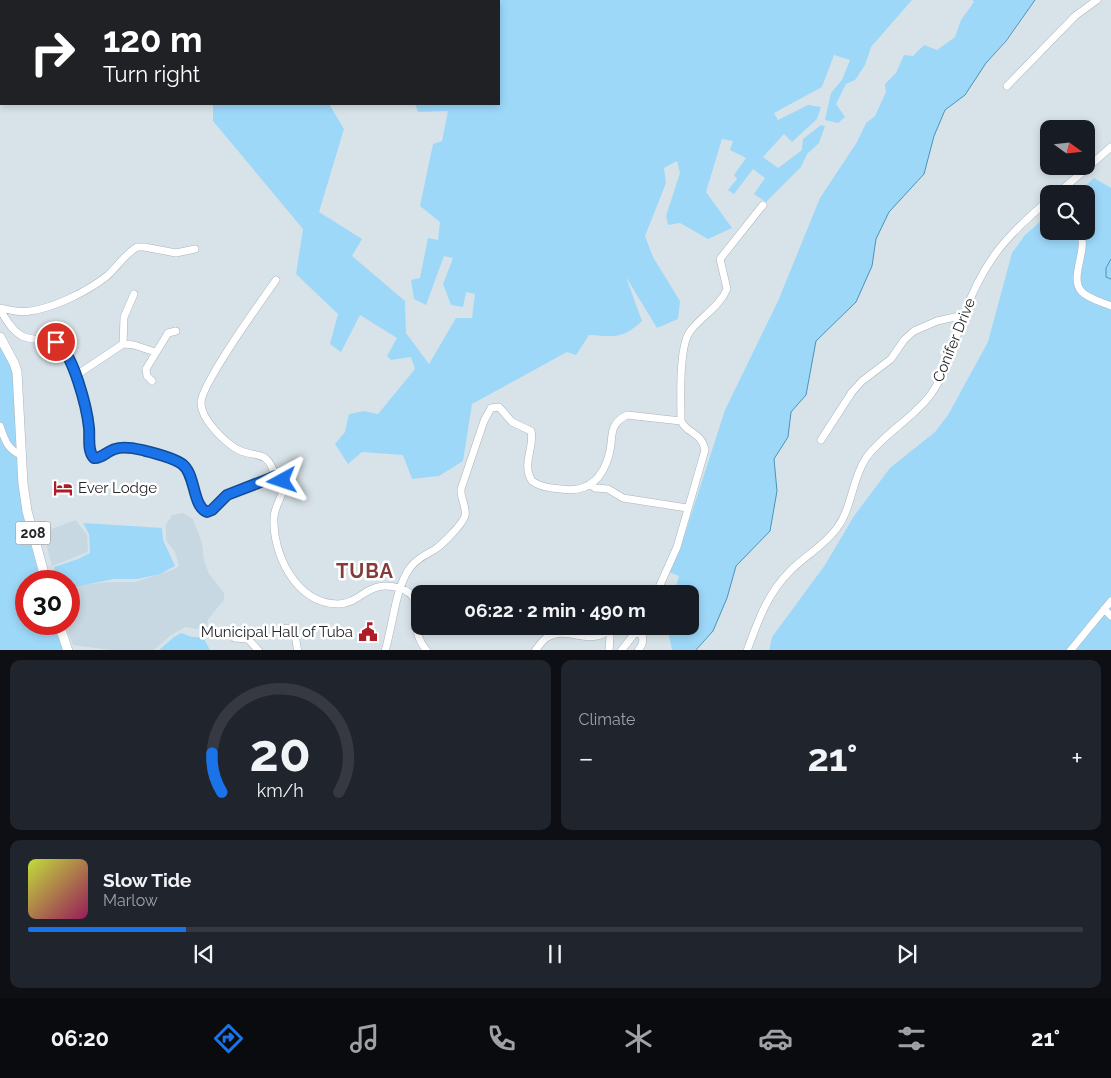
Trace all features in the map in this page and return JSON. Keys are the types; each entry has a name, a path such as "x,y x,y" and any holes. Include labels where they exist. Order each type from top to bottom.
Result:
{"main road":[{"name":"208","path":"0,337 14,363 16,372 23,484 27,512 43,570"},
{"path":"63,635 68,650"}],"street":[{"path":"1007,86 1028,62 1075,16 1096,0"},
{"path":"1067,185 1111,147"},
{"path":"660,585 677,547 705,450 703,441 684,427 682,421 682,362 689,331 725,294 727,286 720,265 720,259 763,205"},
{"name":"Conifer Drive","path":"747,650 760,614 773,590 789,571 829,538 838,528 865,461 880,441 931,394 948,358 977,283 988,262 1017,227 1040,208"},
{"path":"1082,240 1083,248 1077,274 1078,285 1082,292 1088,296 1111,306"},
{"path":"0,309 31,311 67,299 100,281 137,247 176,253 194,249"},
{"path":"276,280 228,351 203,394 201,403 207,420 236,450 264,457 272,467 275,476 282,481 284,488 275,510 275,533 284,566 297,584 318,599 337,604 348,602 365,592 381,586 400,588 411,594 416,602 417,633 419,640 427,650"},
{"path":"123,344 124,317 134,294"},
{"path":"0,309 20,335 59,344 69,359 86,405 90,430 90,452 94,458 99,458 111,450 124,447 144,450 176,461 187,469 201,508 207,512 212,510 227,495 275,476"},
{"path":"821,440 852,392 862,381 891,359 914,331 937,321 964,315"},
{"path":"152,381 147,376 146,369 168,333 176,331"},
{"path":"75,376 123,344 134,345 155,352"},
{"path":"385,650 400,588 411,566 438,547 463,520 465,511 461,489 484,421 492,408 499,407 512,422 530,431 532,439 528,453 528,472 534,483 568,490 577,490 592,485 607,461 611,435 618,420 627,415 682,421"},
{"path":"0,426 8,447 21,455"},
{"path":"592,485 594,488 608,489 623,498 687,508"},
{"path":"1070,650 1111,602"},
{"path":"1104,610 1111,616"},
{"path":"283,628 294,631 298,650"},
{"path":"621,650 635,633 642,635 643,639 642,646 638,650"},
{"path":"535,650 546,638 556,636 563,637 576,645"},
{"path":"599,646 606,642 610,636"},
{"path":"609,650 610,636"},
{"path":"235,638 248,639 259,650"}],"shaded area":[{"path":"500,0 912,0 871,47 865,65 855,80 846,84 836,104 845,117 838,123 825,120 831,93 842,80 850,60 834,55 822,87 774,113 778,120 808,105 821,107 817,119 792,142 784,134 763,157 778,168 802,150 803,139 821,125 825,126 819,143 807,154 801,167 766,202 754,194 765,178 753,169 734,194 728,190 737,179 734,175 746,158 730,150 733,141 722,139 706,192 732,228 708,239 680,223 668,225 666,216 680,173 677,161 664,168 666,183 645,236 653,257 680,301 678,319 657,328 626,277 642,321 629,331 617,336 589,335 576,355 567,352 472,404 463,461 439,476 412,479 403,455 362,452 348,464 335,444 345,432 349,414 364,411 378,414 415,369 411,357 391,360 387,356 397,338 360,315 341,352 330,344 338,314 296,274 303,229 213,121 213,105 330,105 344,129 319,212 362,239 352,256 405,301 406,333 429,364 456,318 472,318 475,294 466,292 463,307 451,305 443,284 453,258 444,256 426,305 414,299 411,280 420,278 428,238 438,240 440,222 420,206 433,144 442,141 448,111 418,112 415,105 500,105"},
{"path":"972,0 1035,0 986,63 965,95 945,110 934,136 924,174 889,212 876,239 872,266 856,302 816,341 806,395 791,412 788,437 774,459 777,491 770,531 736,566 727,598 713,631 695,650 672,650 669,635 699,635 699,585 676,585 679,576 669,572 681,546 725,410 778,301 820,198 857,142 866,123 875,116 886,92 885,84 896,73 904,55 913,56 924,45 937,50 955,37 961,20 974,2"},
{"path":"1094,178 1111,188 1111,650 769,650 772,637 825,565 854,516 890,468 935,432 948,415 988,342 1012,253 1025,235 1040,222 1040,240 1095,240 1095,185 1086,185"},
{"path":"0,344 12,367 34,549 39,570 15,570 15,635 58,635 63,650 0,650"},
{"path":"183,513 193,519 202,543 204,560 209,574 224,593 224,600 208,619 207,628 196,629 186,627 171,635 154,650 110,650 73,645 69,635 80,635 80,585 109,582 135,582 179,566 175,552 166,540 166,525 172,515"},
{"path":"76,520 87,535 88,552 52,566 43,532"},
{"path":"83,523 162,528 163,540 175,566 160,574 137,579 114,579 80,586 80,570 55,570 54,567 90,553 89,534"},
{"path":"181,633 192,637 203,637 210,650 159,650"}],"waterway":[{"path":"696,650 713,631 727,598 736,566 770,531 777,491 774,459 788,437 791,412 806,395 816,341 856,302 872,266 876,239 889,212 924,174 934,136 945,110 965,95 986,63 1006,41 1035,0"},
{"path":"1111,259 1106,268 1106,277 1111,279"}],"place":[{"name":"Ever Lodge","path":"63,488"},
{"name":"Municipal Hall of Tuba","path":"368,632"}],"district":[{"name":"TUBA","path":"365,571"}],"route":[{"path":"56,342 62,347 69,359 86,405 90,430 90,452 94,458 99,458 115,448 124,447 144,450 176,461 187,469 201,508 207,512 212,510 227,495 252,487 275,476 282,481"}]}
